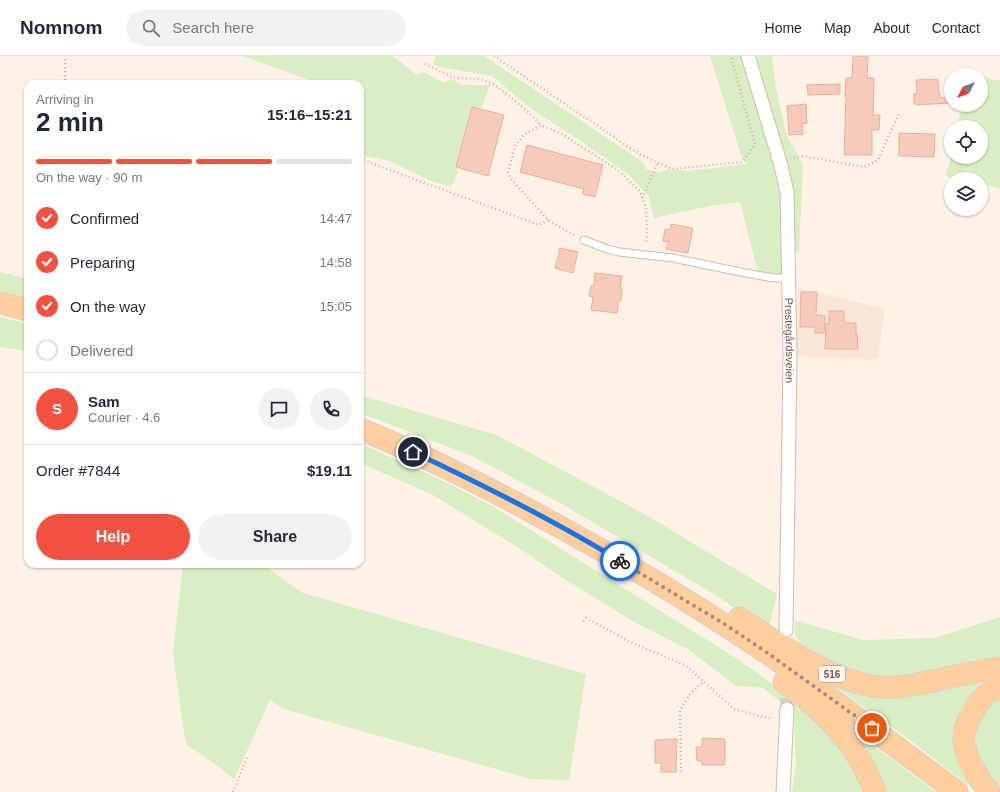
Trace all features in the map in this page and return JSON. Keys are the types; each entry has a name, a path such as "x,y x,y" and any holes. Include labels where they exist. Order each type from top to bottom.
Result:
{"main road":[{"path":"0,303 24,309"},
{"name":"516","path":"364,431 464,476 522,506 609,554 681,597 772,657 865,723 957,792"},
{"name":"516","path":"681,597 722,607 810,662 851,681 896,687 1000,668"},
{"name":"516","path":"681,597 706,629 767,669 818,708 850,745 862,763 875,792"},
{"path":"988,792 978,779 968,758 964,740 968,723 975,707 987,694 1000,687"}],"street":[{"name":"Prestegårdsveien","path":"748,56 780,162 787,192 790,357 786,630"},
{"path":"783,792 787,714"}],"lane":[{"path":"584,240 608,249 673,258 774,278 789,278"}],"path":[{"path":"65,56 65,80"},
{"path":"494,56 639,154 672,169 742,162 755,145 731,56"},
{"path":"425,64 454,78 480,79 495,85 527,111 541,125 560,133 618,170 640,191 646,208 647,232 644,255"},
{"path":"780,162 803,156 864,167 878,160 899,113"},
{"path":"541,125 525,134 515,146 508,173 511,179 548,220 584,240"},
{"path":"364,160 539,225 548,220"},
{"path":"642,198 658,162"},
{"path":"583,621 586,618 632,643 685,665 734,709 763,717 787,714"},
{"path":"681,772 680,710 691,693 703,682"},
{"path":"233,792 248,755"}],"shaded area":[{"path":"798,288 885,309 878,358 871,360 797,356"}],"green space":[{"path":"243,56 393,56 417,75 424,72 444,83 451,79 463,85 490,85 481,109 472,107 456,167 459,171 451,187 431,181 390,161 364,156 364,80 309,80"},
{"path":"436,56 484,56 643,162 646,169 659,173 668,169 686,171 746,164 741,155 710,56 772,56 776,88 786,134 803,165 799,252 782,256 782,275 758,272 740,202 710,206 654,218 649,196 628,174 533,110 492,76 440,67 433,64"},
{"path":"988,78 1000,81 1000,188 988,185 988,172 947,172 949,164 988,164 988,120 959,120 960,112 988,112"},
{"path":"0,272 24,278 24,298 0,291"},
{"path":"0,317 24,323 24,351 0,347"},
{"path":"364,396 497,435 648,516 777,594 770,624 755,622 714,594 560,503 472,456 364,415"},
{"path":"364,445 450,484 494,507 736,658 791,697 817,719 852,764 864,792 792,792 796,766 794,712 763,688 736,686 689,650 636,623 433,495 364,465"},
{"path":"183,568 268,568 303,593 586,674 569,780 531,779 284,709 270,700 234,780 222,769 187,745 183,728 173,652"},
{"path":"1000,617 1000,658 916,677 891,678 854,674 818,659 800,644 795,634 795,620 863,640 935,638"},
{"path":"999,679 971,698 974,783 972,788 903,735 831,684 944,685"},
{"path":"1000,697 1000,792 988,779 980,764 976,749 976,731 981,713"},
{"path":"849,727 936,792 882,792 847,730"}],"building":[{"path":"853,56 868,56 867,78 874,78 873,115 880,115 879,130 872,130 872,155 844,155 846,78 852,78"},
{"path":"937,79 940,98 944,98 944,103 914,104 914,94 917,94 916,80"},
{"path":"840,84 840,94 808,95 807,85"},
{"path":"806,104 807,123 802,124 803,134 789,135 787,106"},
{"path":"472,107 504,115 488,176 456,167"},
{"path":"899,133 935,134 934,157 899,156"},
{"path":"527,145 603,165 595,197 583,194 584,189 520,172"},
{"path":"671,224 693,228 688,253 666,249 668,242 663,241 665,229 670,230"},
{"path":"560,248 578,252 573,273 555,268"},
{"path":"595,273 622,276 620,289 622,289 621,301 619,301 617,313 591,310 593,297 589,296 591,286 594,285"},
{"path":"801,292 817,292 816,315 825,316 824,333 815,333 815,327 800,327"},
{"path":"829,311 844,311 844,323 856,323 858,349 825,349 826,323 829,324"},
{"path":"702,738 725,739 725,765 702,765 702,761 697,761 696,747 702,747"},
{"path":"677,739 676,772 661,772 661,763 655,763 655,740"}],"tunnel":[{"path":"786,679 787,709"}],"way so far":[{"path":"620,561 726,625 872,728"}],"route":[{"path":"413,452 516,503 620,561"}]}
